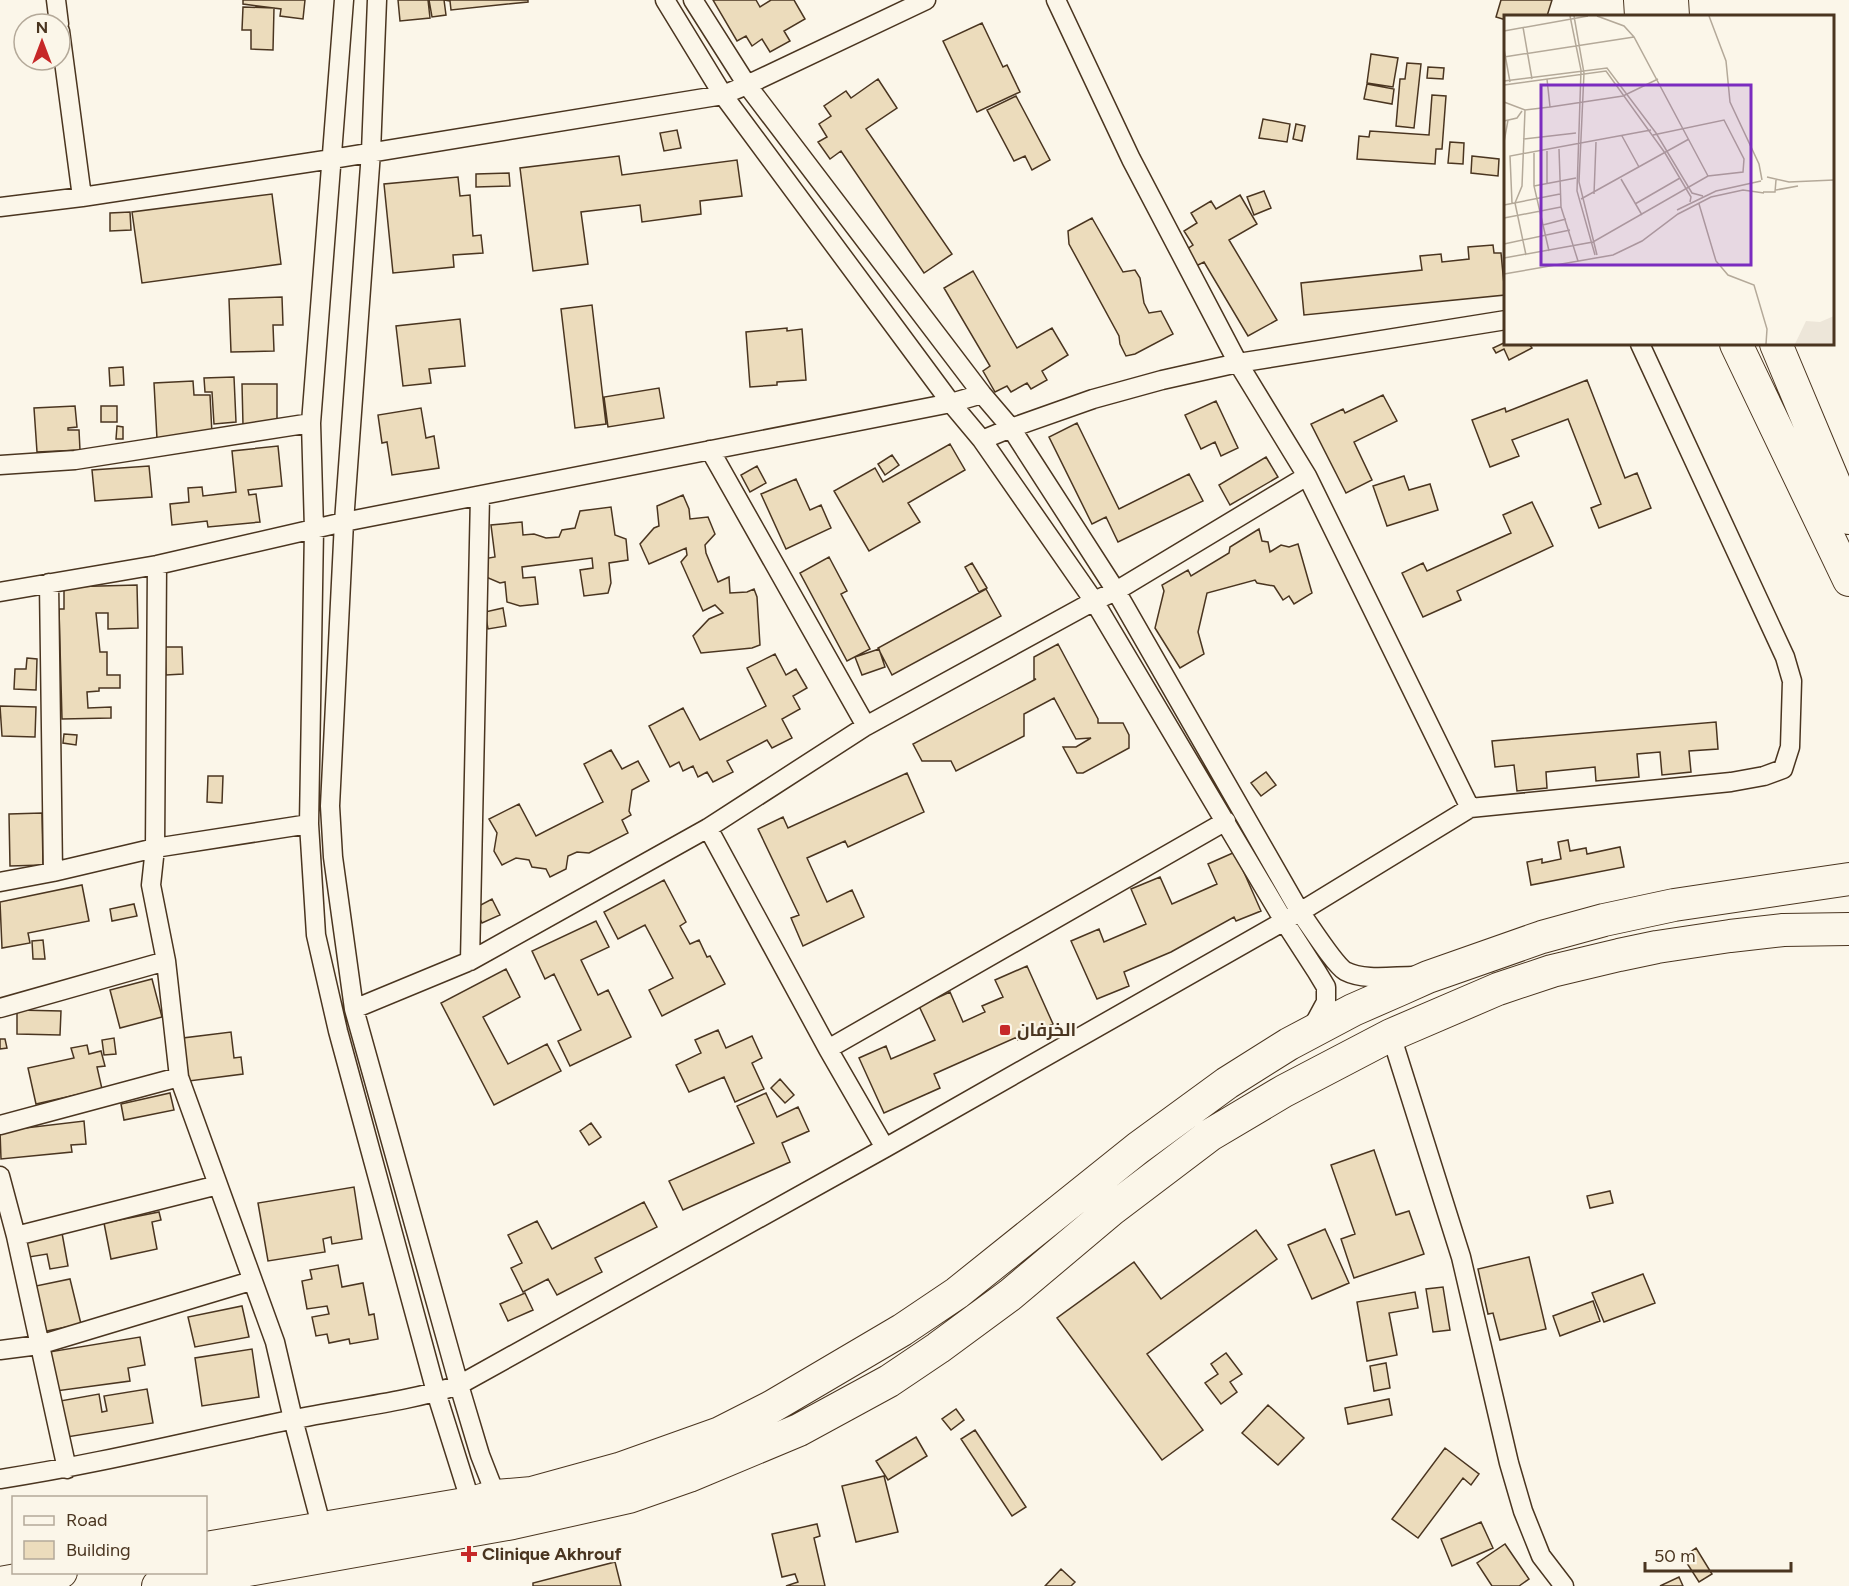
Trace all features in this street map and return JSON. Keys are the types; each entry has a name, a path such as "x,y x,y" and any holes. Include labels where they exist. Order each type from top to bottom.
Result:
{"highway":[{"path":"1640,0 1641,15"},
{"path":"1672,0 1673,15"},
{"path":"1736,345 1849,580"},
{"path":"1776,345 1849,518"},
{"path":"207,1573 484,1500 532,1493 565,1485 674,1450 773,1406 902,1330 957,1293 1179,1117 1263,1060 1353,1010 1428,976 1542,936 1604,920 1674,905 1849,879"},
{"path":"207,1548 326,1542 513,1523 629,1497 689,1476 799,1430 889,1381 1010,1295 1111,1210 1210,1136 1293,1086 1390,1035 1498,989 1552,971 1619,955 1658,946 1740,935 1819,928 1849,929"},
{"path":"0,1583 50,1574"},
{"path":"158,1586 204,1574"}],"street":[{"path":"344,0 311,423 314,529 309,824 316,935 338,1031 436,1392 484,1500"},
{"path":"377,0 371,152 344,522 330,806 333,857 354,1010 480,1455 484,1500"},
{"path":"665,0 723,95 951,403 982,440 1094,601 1226,821 1292,916 1343,970 1357,975 1428,976"},
{"path":"693,0 747,85 982,394 1011,428 1116,591 1292,916 1326,987 1326,1002 1309,1034"},
{"path":"0,207 82,197 332,159 723,95 926,0"},
{"path":"1056,0 1131,159 1238,363 1307,476 1470,808"},
{"path":"65,72 82,197"},
{"path":"982,440 1130,387 1238,363 1504,320"},
{"path":"0,1479 67,1469 292,1419 436,1392 459,1385 885,1148 1292,916 1470,808 1731,782 1764,776 1783,769 1790,747 1792,681 1785,657 1640,345"},
{"path":"0,592 157,565 344,522 951,403 982,394"},
{"path":"0,465 75,459 311,423"},
{"path":"710,450 866,726"},
{"path":"354,1010 470,961 708,828 866,726 1116,591 1307,476"},
{"path":"470,961 480,496"},
{"path":"157,565 155,848 151,885 166,961 178,1077 275,1342 292,1419 326,1542"},
{"path":"49,583 53,872"},
{"path":"828,1049 1226,821"},
{"path":"0,882 155,848 309,824"},
{"path":"708,828 828,1049 885,1148"},
{"path":"0,1008 166,961"},
{"path":"1390,1035 1461,1257 1509,1463 1523,1511 1541,1556 1564,1586"},
{"path":"0,1125 178,1077"},
{"path":"0,1176 16,1236 67,1469"},
{"path":"16,1236 218,1185"},
{"path":"0,1350 39,1345 251,1281"}],"building":[{"path":"243,0 305,0 303,19 280,16 281,9 243,4"},
{"path":"398,0 428,0 430,18 400,21"},
{"path":"429,0 444,0 446,15 432,17"},
{"path":"444,0 528,0 528,2 451,10 450,1"},
{"path":"713,0 756,0 760,7 771,0 794,0 805,19 784,31 790,41 770,52 762,39 752,46 746,36 737,41"},
{"path":"1501,0 1552,0 1547,15 1504,15 1504,19 1496,17"},
{"path":"243,7 274,8 273,50 251,49 251,30 242,30"},
{"path":"982,23 1003,67 1007,65 1020,92 977,112 943,41"},
{"path":"1371,54 1398,58 1393,87 1367,83"},
{"path":"1407,63 1421,64 1414,128 1396,126 1400,79 1405,79"},
{"path":"1428,67 1444,68 1443,79 1427,78"},
{"path":"878,79 897,108 866,129 952,254 924,273 841,151 830,159 818,142 827,137 819,124 831,116 824,106 846,91 851,98"},
{"path":"1367,84 1394,89 1392,104 1364,99"},
{"path":"1432,95 1446,96 1442,149 1436,149 1435,164 1357,159 1359,136 1369,137 1370,131 1429,135"},
{"path":"1016,96 1050,160 1032,170 1025,156 1014,161 987,110"},
{"path":"1263,119 1290,124 1287,142 1259,138"},
{"path":"1296,124 1305,126 1302,141 1293,139"},
{"path":"677,130 681,148 664,151 660,133"},
{"path":"1450,142 1464,143 1463,164 1448,163"},
{"path":"619,156 622,175 737,160 742,196 700,201 701,214 642,222 640,205 581,212 588,264 533,271 520,168"},
{"path":"1472,156 1499,159 1498,176 1471,173"},
{"path":"509,173 510,186 476,187 476,174"},
{"path":"458,177 460,196 470,195 473,236 481,235 483,253 453,255 454,267 393,273 384,184"},
{"path":"1264,191 1271,208 1254,215 1247,197"},
{"path":"272,194 281,264 142,283 132,212"},
{"path":"1240,195 1257,224 1229,240 1277,320 1248,336 1204,262 1194,267 1184,251 1193,245 1184,231 1197,223 1191,213 1211,201 1216,209"},
{"path":"130,212 131,230 110,231 110,213"},
{"path":"1092,218 1123,272 1135,270 1140,278 1144,303 1149,313 1161,311 1173,334 1135,354 1126,356 1119,336 1069,244 1068,231"},
{"path":"1493,245 1494,253 1501,253 1504,295 1304,315 1301,283 1422,270 1420,256 1441,254 1442,262 1469,259 1468,247"},
{"path":"973,271 1017,348 1052,328 1068,355 1042,371 1047,380 1031,389 1027,383 1011,392 1007,386 995,392 983,371 990,366 944,288"},
{"path":"282,297 283,325 273,325 274,351 231,352 229,299"},
{"path":"592,305 606,424 575,428 561,309"},
{"path":"460,319 465,366 429,369 431,383 403,386 396,326"},
{"path":"787,328 787,331 802,329 806,380 750,387 746,332"},
{"path":"1504,343 1504,345 1530,345 1532,348 1509,360 1504,349 1496,353 1493,348"},
{"path":"123,367 124,385 110,386 109,368"},
{"path":"234,377 236,422 214,424 212,392 205,392 204,378"},
{"path":"1587,380 1625,478 1637,473 1651,508 1599,528 1591,508 1601,504 1568,419 1512,440 1519,456 1490,467 1472,420 1505,408 1506,412"},
{"path":"193,381 194,395 210,395 212,434 157,439 154,383"},
{"path":"242,384 277,384 277,425 243,425"},
{"path":"659,388 664,418 608,427 604,397"},
{"path":"1383,395 1397,421 1354,442 1372,480 1346,493 1311,424 1343,409 1345,413"},
{"path":"1216,401 1238,448 1221,456 1215,442 1201,449 1185,415"},
{"path":"75,406 77,427 68,428 68,430 79,430 80,450 37,452 34,408"},
{"path":"101,406 117,406 117,422 101,422"},
{"path":"421,408 426,438 434,436 439,468 392,475 387,442 382,443 378,415"},
{"path":"1077,423 1119,509 1189,474 1203,501 1118,542 1106,517 1092,524 1049,437"},
{"path":"117,426 123,427 123,439 116,439"},
{"path":"950,444 965,470 908,503 920,522 869,551 834,491 875,468 883,482"},
{"path":"278,446 282,486 248,490 249,495 256,494 260,522 208,527 207,521 172,525 170,504 189,502 188,488 202,487 203,496 236,492 232,451"},
{"path":"892,455 899,465 885,475 878,464"},
{"path":"1266,457 1278,477 1230,505 1219,485"},
{"path":"149,466 152,497 95,501 92,470"},
{"path":"757,466 766,483 750,492 741,475"},
{"path":"1404,476 1409,490 1430,484 1438,510 1387,526 1373,486"},
{"path":"796,479 810,510 821,505 831,528 786,549 761,494"},
{"path":"683,495 689,509 690,519 708,517 715,534 705,545 718,582 729,577 730,593 747,592 754,589 757,597 760,645 752,648 701,653 693,636 709,619 723,613 715,605 703,611 681,562 687,555 686,548 649,564 640,544 654,528 659,526 657,506"},
{"path":"1532,502 1553,546 1457,591 1461,600 1423,617 1402,573 1423,563 1427,571 1511,533 1503,515"},
{"path":"611,507 615,535 626,539 628,560 609,563 611,583 608,593 584,596 580,570 593,568 592,558 522,567 523,578 535,577 538,604 520,606 507,602 505,582 500,583 486,577 483,559 495,557 491,525 522,522 523,535 559,537 562,530 575,528 580,511"},
{"path":"1259,529 1262,541 1268,542 1270,552 1281,545 1289,547 1298,544 1312,593 1294,604 1289,596 1283,600 1274,586 1257,583 1255,580 1207,593 1198,632 1204,654 1180,668 1155,628 1164,591 1162,585 1188,570 1191,576 1229,553 1230,547"},
{"path":"829,557 847,591 841,594 870,649 847,661 800,573"},
{"path":"972,563 987,588 979,592 965,567"},
{"path":"137,585 138,628 108,629 108,613 96,613 100,652 107,652 107,675 120,675 120,688 99,688 99,691 87,692 88,708 111,707 111,718 62,719 59,609 64,609 64,587"},
{"path":"986,589 1001,616 892,675 878,648"},
{"path":"503,608 506,626 488,629 485,612"},
{"path":"1058,644 1098,719 1098,723 1123,723 1129,735 1129,748 1083,773 1077,773 1063,747 1076,747 1091,738 1076,739 1054,698 1024,714 1024,736 956,771 951,761 922,761 913,744 1036,679 1034,679 1034,657"},
{"path":"165,647 182,647 183,674 166,675"},
{"path":"879,649 885,667 862,675 855,657"},
{"path":"775,654 786,675 796,669 807,688 793,696 800,709 782,719 792,738 772,748 767,740 727,761 733,772 713,782 707,772 698,777 693,766 683,771 679,762 670,767 649,726 683,708 700,740 766,706 747,668"},
{"path":"27,658 37,659 36,690 14,689 15,669 26,669"},
{"path":"0,706 36,707 35,737 2,736"},
{"path":"1716,722 1718,749 1689,751 1691,772 1662,775 1660,752 1637,754 1639,777 1596,781 1595,767 1546,772 1547,788 1517,791 1514,765 1495,767 1492,741"},
{"path":"64,734 77,735 76,745 63,743"},
{"path":"611,750 622,769 638,761 649,781 632,790 629,811 631,815 622,820 628,833 589,853 577,852 568,856 566,869 550,877 546,869 532,867 529,860 516,858 502,865 494,851 497,833 489,819 519,804 536,836 603,802 584,764"},
{"path":"1266,772 1276,785 1261,796 1251,783"},
{"path":"907,773 924,812 848,847 845,841 807,858 827,902 852,890 864,917 803,946 791,918 799,915 758,829 783,817 788,828"},
{"path":"208,776 223,776 222,803 207,802"},
{"path":"42,813 43,865 10,866 9,814"},
{"path":"1568,840 1570,851 1586,848 1587,854 1620,847 1624,867 1531,885 1527,862 1542,859 1542,863 1561,859 1558,842"},
{"path":"1235,852 1261,911 1236,921 1234,917 1171,952 1124,972 1129,986 1097,999 1071,941 1099,929 1104,942 1146,924 1131,889 1160,877 1172,904 1217,884 1208,864"},
{"path":"664,880 686,922 680,926 690,944 699,940 725,984 662,1016 649,990 673,978 645,925 618,939 604,912"},
{"path":"82,885 89,921 28,933 30,943 2,948 0,902"},
{"path":"492,899 500,915 482,923 475,908"},
{"path":"134,904 137,916 112,921 110,909"},
{"path":"596,921 609,947 581,960 598,995 608,990 631,1037 570,1066 558,1041 581,1030 554,974 545,979 532,951"},
{"path":"43,940 45,959 33,959 32,941"},
{"path":"1027,966 1053,1024 1018,1040 1017,1037 934,1074 940,1088 884,1113 859,1058 886,1046 891,1059 935,1040 919,1006 950,992 963,1022 985,1012 982,1006 1003,997 995,980"},
{"path":"506,969 520,997 483,1017 508,1064 547,1044 561,1071 494,1105 441,1003"},
{"path":"152,979 162,1017 120,1028 110,990"},
{"path":"17,1010 61,1011 60,1035 17,1034"},
{"path":"718,1030 726,1048 752,1036 762,1058 752,1063 764,1089 735,1102 724,1077 689,1092 676,1065 701,1053 695,1040"},
{"path":"231,1032 234,1058 241,1057 243,1074 189,1081 183,1038"},
{"path":"114,1038 116,1054 104,1055 102,1040"},
{"path":"0,1039 5,1039 7,1048 0,1049"},
{"path":"87,1045 89,1054 101,1051 105,1066 97,1067 102,1089 36,1104 28,1068 74,1058 71,1048"},
{"path":"780,1079 794,1095 785,1103 771,1088"},
{"path":"170,1093 174,1110 124,1120 121,1104"},
{"path":"766,1093 777,1117 798,1107 809,1131 782,1143 790,1162 683,1210 669,1181 754,1143 737,1106"},
{"path":"84,1121 86,1144 71,1145 72,1152 1,1159 0,1131"},
{"path":"591,1123 601,1137 589,1145 580,1131"},
{"path":"1374,1150 1396,1215 1409,1211 1424,1254 1354,1278 1341,1239 1355,1234 1331,1165"},
{"path":"354,1187 362,1239 332,1244 331,1237 323,1239 325,1252 268,1261 258,1203"},
{"path":"1610,1191 1613,1203 1590,1208 1587,1196"},
{"path":"644,1202 657,1227 595,1258 602,1272 557,1295 548,1279 523,1292 511,1268 522,1263 508,1235 537,1221 552,1249"},
{"path":"159,1212 161,1220 152,1222 157,1249 111,1259 104,1223"},
{"path":"1325,1229 1349,1283 1312,1299 1288,1245"},
{"path":"1256,1230 1277,1259 1147,1354 1203,1430 1162,1460 1057,1318 1134,1262 1161,1299"},
{"path":"62,1233 68,1266 50,1269 47,1254 23,1258 20,1240"},
{"path":"1529,1257 1546,1329 1500,1340 1493,1313 1488,1314 1478,1269"},
{"path":"338,1265 342,1287 363,1283 369,1315 374,1314 378,1339 350,1344 349,1339 329,1343 327,1334 316,1336 312,1317 329,1314 327,1306 307,1309 302,1281 312,1279 310,1270"},
{"path":"1643,1274 1655,1303 1604,1322 1592,1293"},
{"path":"70,1279 81,1324 42,1332 31,1287"},
{"path":"1443,1287 1450,1330 1433,1332 1426,1289"},
{"path":"1415,1292 1418,1308 1389,1313 1397,1355 1367,1361 1357,1302"},
{"path":"525,1293 533,1310 508,1321 500,1304"},
{"path":"1593,1301 1600,1321 1560,1336 1553,1316"},
{"path":"242,1306 249,1337 195,1347 188,1317"},
{"path":"140,1337 145,1365 128,1368 130,1381 56,1391 49,1352"},
{"path":"252,1349 259,1397 202,1406 195,1358"},
{"path":"1226,1353 1242,1374 1230,1382 1237,1392 1221,1404 1205,1383 1218,1374 1211,1364"},
{"path":"1386,1363 1390,1388 1374,1391 1370,1366"},
{"path":"147,1389 153,1423 67,1437 60,1401 99,1394 102,1412 107,1411 104,1396"},
{"path":"1389,1399 1392,1415 1348,1424 1345,1408"},
{"path":"1268,1405 1304,1438 1278,1465 1242,1433"},
{"path":"956,1409 964,1420 951,1430 942,1419"},
{"path":"975,1430 1026,1507 1012,1516 961,1439"},
{"path":"916,1437 927,1456 888,1480 876,1461"},
{"path":"1445,1448 1479,1474 1471,1485 1463,1478 1418,1538 1392,1519"},
{"path":"884,1476 898,1532 856,1542 842,1486"},
{"path":"1481,1522 1493,1548 1452,1566 1441,1539"},
{"path":"817,1524 820,1536 814,1538 825,1586 786,1586 798,1582 795,1574 782,1577 772,1534"},
{"path":"1505,1544 1529,1579 1519,1586 1492,1586 1477,1563"},
{"path":"1696,1548 1712,1574 1699,1582 1683,1557"},
{"path":"615,1562 621,1586 533,1586 533,1583"},
{"path":"1061,1569 1075,1582 1071,1586 1045,1586"},
{"path":"1679,1577 1683,1586 1660,1586"}],"place":[{"name":"الخرفان","path":"1005,1030"},
{"name":"Clinique Akhrouf","path":"469,1554"}]}
